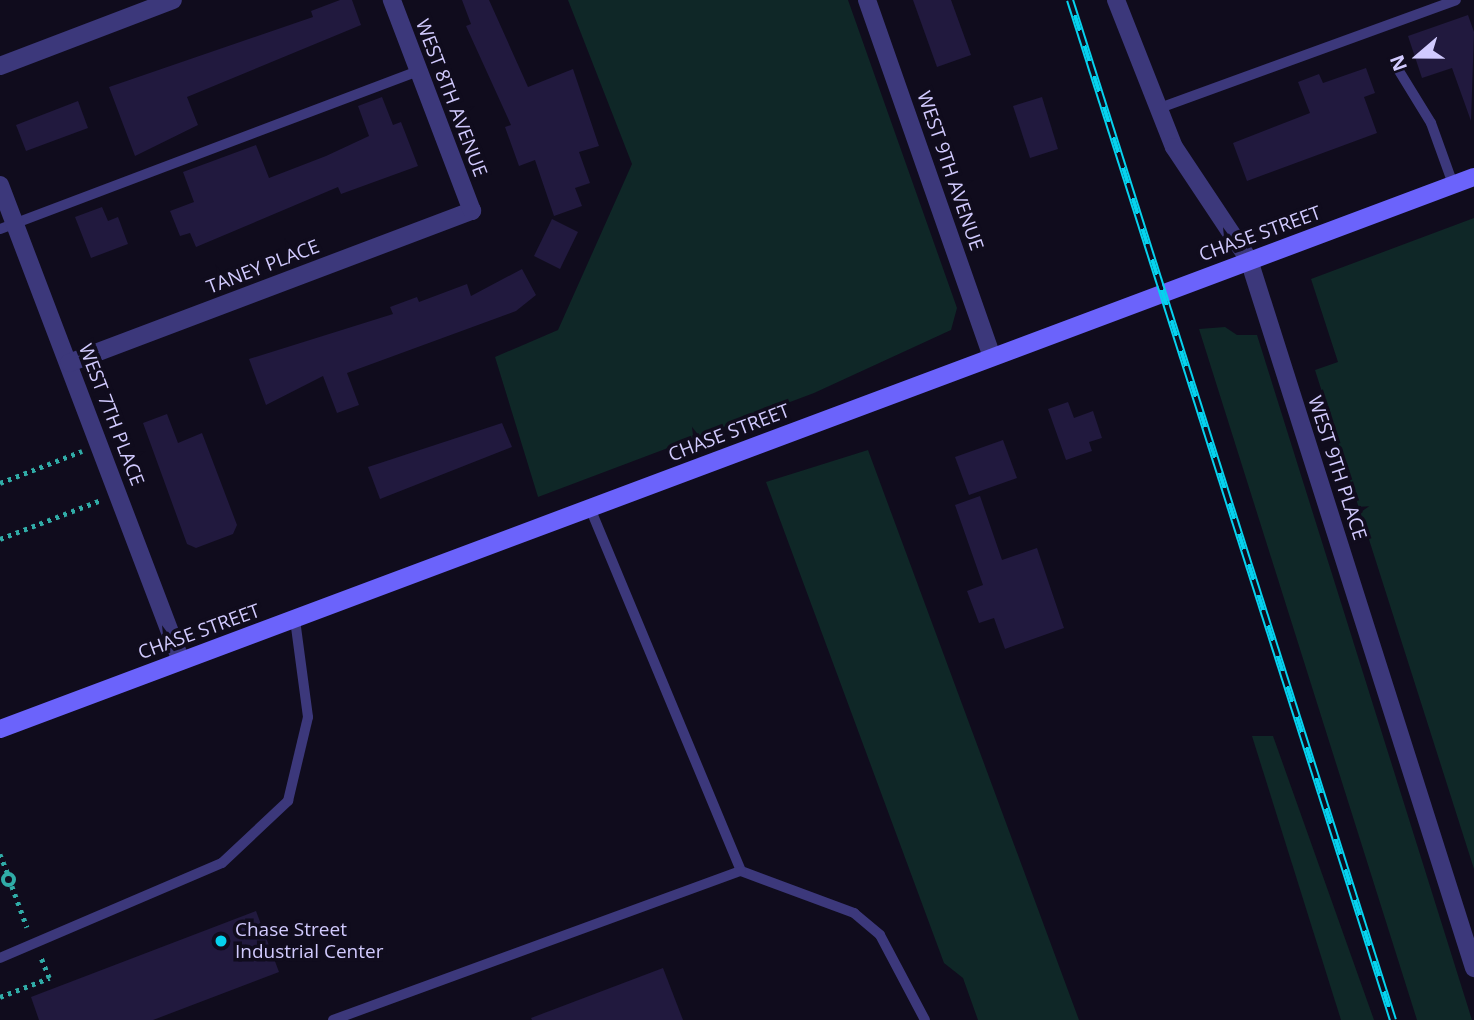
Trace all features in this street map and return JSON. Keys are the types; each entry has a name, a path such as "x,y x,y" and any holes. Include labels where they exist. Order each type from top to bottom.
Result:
{"street":[{"path":"0,66 173,0"},
{"name":"WEST 8TH AVENUE","path":"392,0 472,211"},
{"name":"WEST 9TH AVENUE","path":"867,0 992,356"},
{"name":"WEST 9TH PLACE","path":"1116,0 1156,109 1194,181 1249,260 1474,968"},
{"name":"CHASE STREET","path":"0,729 1474,177"},
{"name":"WEST 7TH PLACE","path":"0,185 7,226 69,363 181,661"},
{"name":"TANEY PLACE","path":"69,363 472,211"}],"lane":[{"path":"1156,109 1456,0"},
{"path":"1396,66 1431,123 1454,184"},
{"path":"7,226 418,71"},
{"path":"590,508 741,871"},
{"path":"0,958 222,863 288,801 308,717 295,618"},
{"path":"333,1020 741,871 854,912 880,935 925,1020"}],"path":[{"path":"0,483 99,444"},
{"path":"0,538 118,493"},
{"path":"0,854 8,874 15,877 12,886 27,927"},
{"path":"8,874 3,882 12,886"},
{"path":"0,996 49,978 35,943"}],"green space":[{"path":"568,0 848,0 957,308 951,330 814,393 538,497 495,357 558,330 632,164"},
{"path":"1474,218 1474,869 1315,370 1338,362 1311,279"},
{"path":"1225,327 1237,335 1257,335 1472,1020 1417,1020 1199,329"},
{"path":"868,450 1079,1020 978,1020 963,978 944,963 766,482"},
{"path":"1252,736 1273,736 1374,1020 1341,1020"}],"building":[{"path":"340,0 352,0 361,25 187,97 198,125 135,156 109,87 313,17 311,11"},
{"path":"462,0 489,0 528,87 573,69 599,146 579,152 590,183 575,188 582,206 554,216 535,160 519,166 505,127 511,125 466,26 471,24"},
{"path":"913,0 951,0 971,55 937,67"},
{"path":"1468,15 1474,32 1471,121 1452,68 1422,78 1408,36"},
{"path":"1366,68 1375,93 1364,97 1377,133 1247,181 1233,143 1310,113 1298,82 1319,74 1323,83"},
{"path":"382,97 393,125 401,122 418,166 341,194 338,187 196,247 190,233 180,236 170,211 194,202 183,172 256,145 269,178 369,136 358,106"},
{"path":"1042,97 1058,149 1030,158 1013,106"},
{"path":"78,101 88,128 26,151 16,125"},
{"path":"102,207 108,221 118,217 128,244 91,258 75,217"},
{"path":"552,219 578,232 560,269 534,256"},
{"path":"522,269 536,295 516,311 347,373 359,405 337,413 323,376 266,405 249,359 393,314 390,307 417,297 419,302 467,284 471,296"},
{"path":"1068,402 1074,418 1093,411 1102,438 1089,442 1092,451 1066,460 1048,409"},
{"path":"167,414 178,443 202,433 237,525 233,534 196,548 187,544 143,423"},
{"path":"502,423 512,447 380,499 368,467"},
{"path":"1003,440 1017,478 969,495 955,457"},
{"path":"980,496 1002,560 1037,548 1064,628 1005,649 994,618 979,623 967,591 983,585 955,505"},
{"name":"Chase Street Industrial Center","path":"256,911 279,972 153,1020 39,1020 31,997"},
{"path":"663,968 683,1020 531,1018"}],"railway":[{"path":"1070,0 1393,1020"}],"place":[{"name":"Chase Street Industrial Center","path":"221,941"}]}
